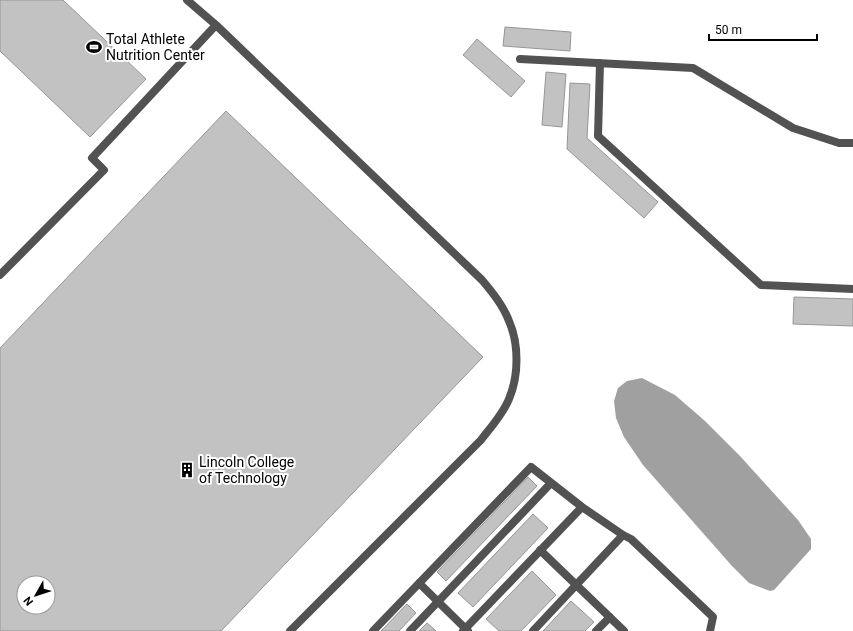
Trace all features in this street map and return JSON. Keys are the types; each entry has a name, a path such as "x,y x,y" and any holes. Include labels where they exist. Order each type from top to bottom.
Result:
{"lane":[{"path":"187,0 216,25 482,280 497,299 509,320 515,341 517,362 509,399 498,418 481,440 290,631"},
{"path":"0,276 104,170 92,158 216,25"},
{"path":"520,59 693,68 793,128 840,143 853,143"},
{"path":"600,63 598,136 761,285 853,288"},
{"path":"373,631 530,467 582,507 631,539 713,617 710,631"},
{"path":"410,631 551,483"},
{"path":"419,583 465,630 582,507"},
{"path":"533,631 623,535"},
{"path":"540,550 624,631"},
{"path":"596,631 610,617"}],"shaded area":[{"path":"642,378 675,395 705,421 740,456 798,520 811,539 811,549 774,590 770,591 749,583 732,566 643,465 624,437 616,418 614,401 618,388 627,381"}],"building":[{"path":"0,0 63,0 146,79 90,137 0,51"},
{"path":"505,27 571,32 570,51 503,46"},
{"path":"477,39 525,81 511,97 463,55"},
{"path":"546,72 566,74 562,127 542,125"},
{"path":"570,83 590,84 587,138 658,202 644,218 567,149"},
{"name":"Lincoln College of Technology","path":"226,111 483,357 221,631 0,631 0,348"},
{"path":"794,297 853,299 853,326 793,324"},
{"path":"528,477 537,486 446,581 437,572"},
{"path":"533,514 548,528 473,607 458,593"},
{"path":"532,571 556,595 521,631 499,631 486,619"},
{"path":"571,601 594,622 585,631 543,631"},
{"path":"407,604 416,613 399,631 381,631"},
{"path":"427,623 436,631 419,631"}],"place":[{"name":"Total Athlete Nutrition Center","path":"94,47"},
{"name":"Lincoln College of Technology","path":"187,470"}]}
